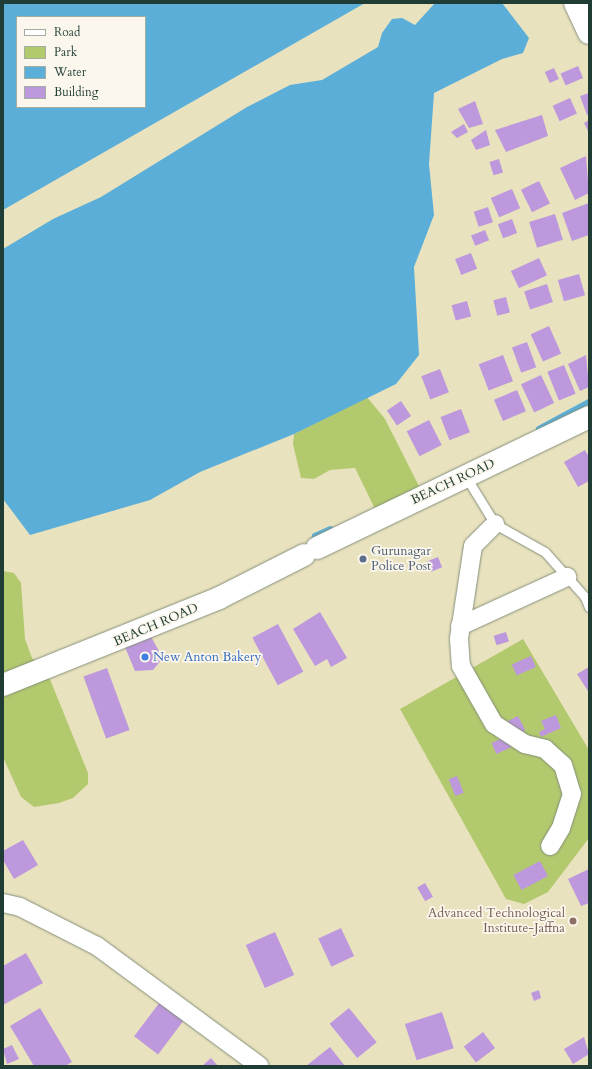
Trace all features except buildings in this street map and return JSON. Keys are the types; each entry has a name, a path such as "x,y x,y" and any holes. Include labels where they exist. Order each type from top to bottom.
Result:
{"main road":[{"path":"575,3 589,33"},
{"name":"BEACH ROAD","path":"3,685 219,598 311,551 589,417"}],"street":[{"path":"495,524 473,546 460,626 461,666 494,724 512,737 545,749 563,765 572,794 561,828 550,846"},
{"path":"460,626 567,577"},
{"path":"3,903 20,907 97,946 260,1066"}],"lane":[{"path":"466,477 495,524 545,552 567,577 589,607"}],"green space":[{"path":"367,397 385,419 424,496 379,517 355,468 330,470 314,479 301,478 293,444 294,434"},
{"path":"3,571 14,573 21,583 25,639 32,658 45,667 88,773 88,784 73,798 59,803 34,807 21,797 3,757"},
{"path":"523,639 589,750 589,838 548,892 524,904 506,899 400,709"}],"water":[{"path":"3,3 365,3 3,210"},
{"path":"435,3 502,3 529,38 523,53 502,59 434,93 429,164 434,215 414,267 419,355 396,384 294,434 200,472 150,500 30,535 3,499 3,249 53,219 101,197 247,107 290,85 322,80 378,47 382,33 392,19 402,18 415,25"}],"waterway":[{"path":"539,429 589,402"},
{"path":"313,543 315,536 331,529"}],"place":[{"name":"Gurunagar Police Post","path":"363,559"},
{"name":"New Anton Bakery","path":"145,657"},
{"name":"Advanced Technological Institute-Jaffna","path":"573,921"}]}
